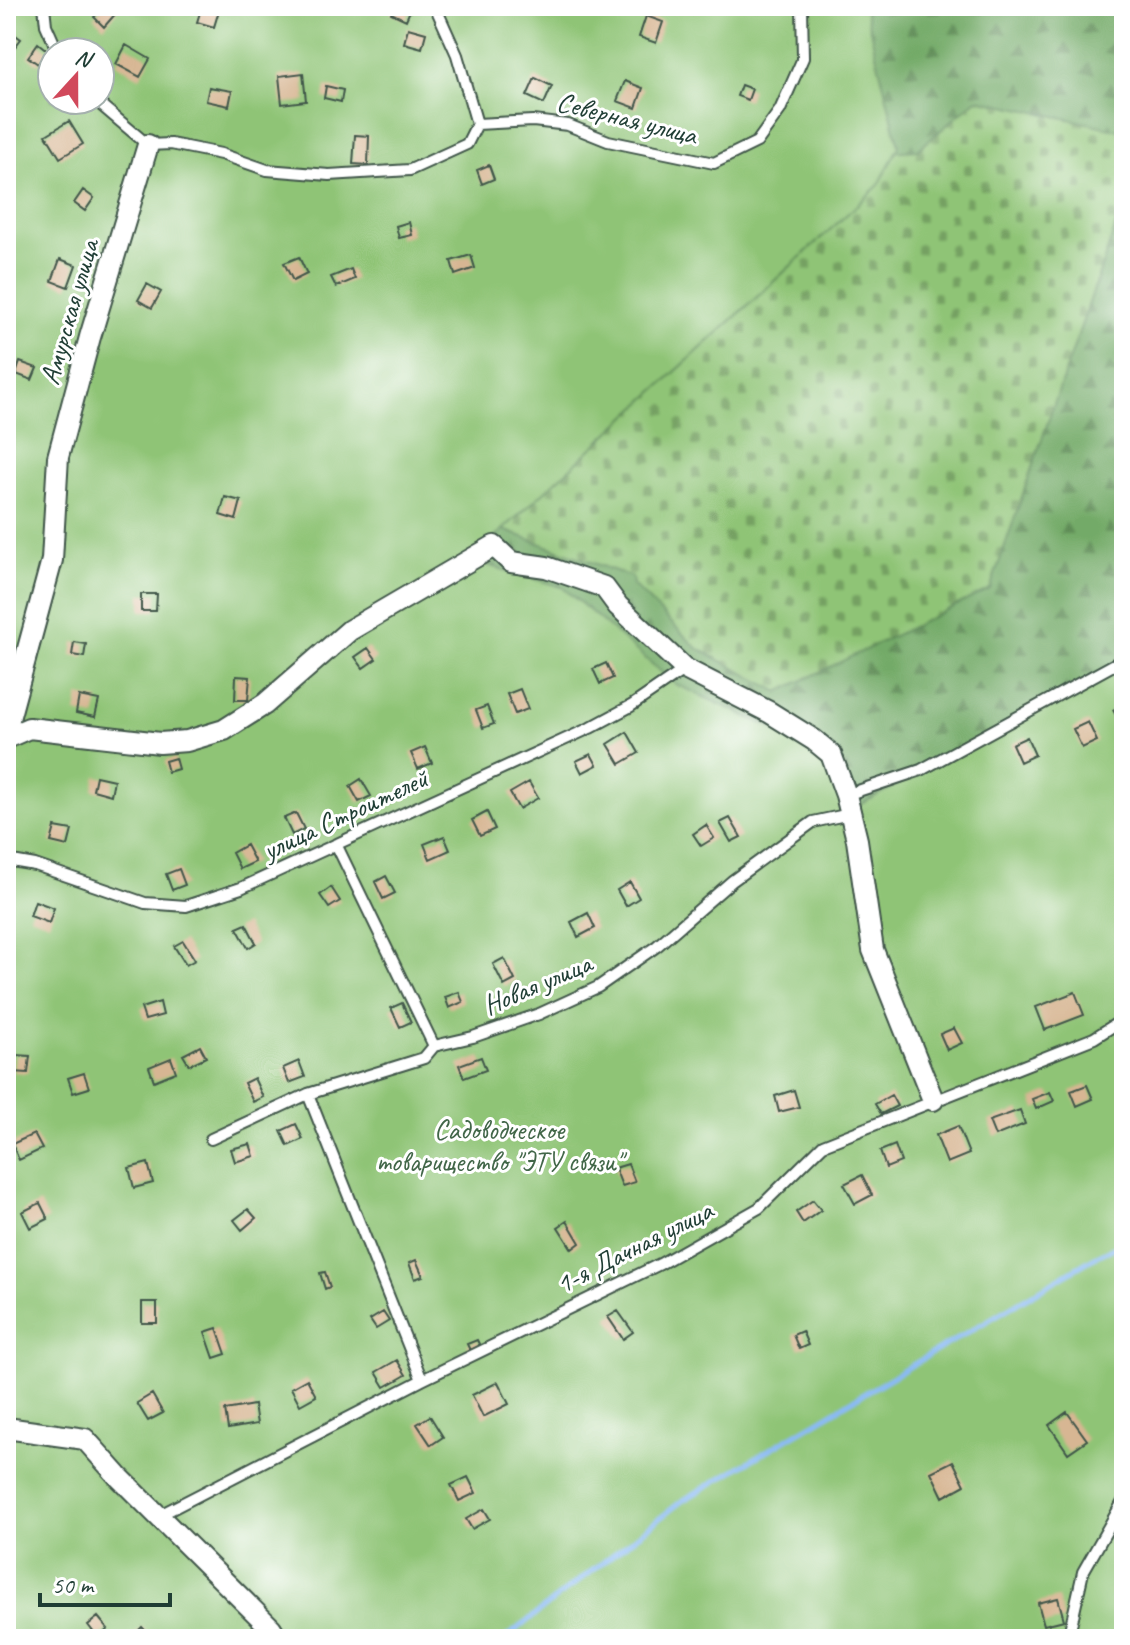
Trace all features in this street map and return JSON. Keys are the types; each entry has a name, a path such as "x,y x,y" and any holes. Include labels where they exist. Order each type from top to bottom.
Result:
{"street":[{"name":"Амурская улица","path":"6,730 52,560 58,457 90,337 148,145"},
{"path":"6,738 29,728 160,743 187,741 224,730 265,704 350,630 494,546 511,562 546,567 604,587 618,606 685,669 769,712 831,754 848,805 873,950 933,1100"},
{"path":"8,1425 85,1439 271,1628 278,1639"}],"lane":[{"path":"44,6 51,36"},
{"path":"114,116 148,145 171,144 221,154 267,170 329,175 410,170 467,144 477,124 457,55 435,6"},
{"name":"Северная улица","path":"477,124 533,121 568,125 608,141 714,163 757,142 780,110 803,58 802,6"},
{"name":"Новая улица","path":"211,1139 308,1094 424,1058 434,1046 473,1037 539,1014 598,987 657,946 732,881 813,822 921,770 1124,659"},
{"name":"улица Строителей","path":"6,860 35,865 145,903 186,906 241,888 590,728 631,706 685,669"},
{"path":"336,844 434,1046"},
{"name":"1-я Дачная улица","path":"158,1516 422,1380 660,1264 759,1208 823,1145 1094,1038 1124,1019"},
{"path":"308,1094 422,1380"},
{"path":"1068,1639 1083,1572 1124,1500"}],"green space":[{"name":"Садоводческое товарищество \"ЭТУ связи\"","path":"6,6 864,6 899,146 879,185 470,560 562,587 675,684 812,746 858,806 1124,660 1124,1639 6,1639"},
{"path":"784,6 1124,6 1124,660 858,806 812,746 675,684 562,588 469,560"},
{"path":"977,99 1124,131 1124,202 990,589 779,692 697,648 633,585 632,577 501,529 840,155 918,150"}],"building":[{"path":"104,6 110,6 117,12 104,27 94,17"},
{"path":"202,6 220,7 214,27 197,22"},
{"path":"394,6 412,6 406,20 391,13"},
{"path":"646,16 663,22 656,43 639,37"},
{"path":"6,28 21,39 11,52 6,49"},
{"path":"408,28 426,33 422,48 404,43"},
{"path":"126,45 150,59 140,77 116,64"},
{"path":"36,46 36,63 28,57"},
{"path":"303,73 306,101 282,104 279,76"},
{"path":"535,78 552,86 544,104 527,96"},
{"path":"625,81 643,88 636,108 617,101"},
{"path":"741,85 752,89 748,100 737,96"},
{"path":"326,86 343,90 341,102 324,98"},
{"path":"209,87 232,91 229,106 206,101"},
{"path":"69,121 83,144 60,158 46,135"},
{"path":"355,135 369,136 368,165 353,164"},
{"path":"489,165 494,179 482,184 477,170"},
{"path":"83,190 94,198 85,211 74,203"},
{"path":"409,222 412,235 399,238 396,226"},
{"path":"471,255 475,268 455,275 451,261"},
{"path":"299,257 307,274 293,281 284,263"},
{"path":"60,259 76,265 68,287 52,281"},
{"path":"351,269 355,279 336,287 331,277"},
{"path":"147,284 161,292 152,308 138,300"},
{"path":"20,362 37,368 32,380 16,374"},
{"path":"225,497 241,501 236,520 220,515"},
{"path":"141,594 157,594 156,611 141,611"},
{"path":"74,642 86,644 84,657 72,655"},
{"path":"368,648 376,659 363,668 355,657"},
{"path":"606,663 613,678 600,684 593,669"},
{"path":"236,676 250,677 248,700 235,700"},
{"path":"520,689 528,709 515,714 507,694"},
{"path":"79,696 99,700 95,717 76,713"},
{"path":"1124,704 1124,730 1113,710"},
{"path":"487,706 494,724 483,728 476,710"},
{"path":"1088,722 1097,741 1082,748 1073,729"},
{"path":"627,732 639,753 620,764 608,744"},
{"path":"1027,737 1035,755 1020,762 1012,744"},
{"path":"425,747 432,763 418,769 411,753"},
{"path":"591,754 597,765 582,773 576,761"},
{"path":"175,758 178,769 168,772 165,761"},
{"path":"96,776 114,780 111,795 93,790"},
{"path":"361,779 371,796 359,802 350,786"},
{"path":"529,782 538,798 519,809 510,793"},
{"path":"487,812 495,829 480,836 472,820"},
{"path":"296,813 304,829 292,835 284,818"},
{"path":"730,818 741,837 731,842 720,823"},
{"path":"706,825 714,838 701,846 693,834"},
{"path":"55,827 72,830 68,846 51,842"},
{"path":"444,836 450,850 430,859 424,844"},
{"path":"246,845 255,862 240,869 232,853"},
{"path":"179,869 185,885 172,890 166,874"},
{"path":"386,876 395,893 383,899 375,882"},
{"path":"630,882 639,898 626,906 617,890"},
{"path":"331,887 340,901 329,908 320,895"},
{"path":"35,901 54,908 49,923 30,916"},
{"path":"588,913 595,928 578,937 571,922"},
{"path":"246,924 256,943 248,948 237,928"},
{"path":"183,941 195,960 186,965 174,946"},
{"path":"504,958 515,980 504,986 493,964"},
{"path":"459,992 463,1002 449,1008 445,997"},
{"path":"1075,992 1084,1015 1045,1030 1036,1007"},
{"path":"160,1002 163,1015 145,1020 141,1008"},
{"path":"402,1003 411,1022 400,1027 391,1008"},
{"path":"954,1028 962,1043 947,1050 940,1034"},
{"path":"200,1046 206,1057 189,1065 183,1055"},
{"path":"16,1055 30,1056 28,1073 14,1072"},
{"path":"481,1057 486,1070 464,1078 459,1065"},
{"path":"171,1058 176,1072 154,1081 149,1067"},
{"path":"299,1061 305,1077 289,1083 283,1068"},
{"path":"84,1073 89,1088 73,1093 68,1078"},
{"path":"254,1078 263,1097 253,1102 244,1083"},
{"path":"1087,1085 1093,1099 1077,1106 1071,1091"},
{"path":"794,1090 799,1107 779,1112 775,1096"},
{"path":"1050,1092 1054,1101 1036,1109 1032,1099"},
{"path":"891,1095 897,1106 881,1114 875,1104"},
{"path":"1020,1110 1025,1124 995,1136 989,1121"},
{"path":"296,1124 303,1139 288,1146 281,1131"},
{"path":"958,1126 969,1154 947,1163 936,1135"},
{"path":"34,1134 42,1149 19,1160 12,1144"},
{"path":"250,1144 254,1156 235,1162 231,1149"},
{"path":"895,1145 901,1162 886,1168 880,1151"},
{"path":"148,1163 153,1183 134,1188 129,1168"},
{"path":"628,1164 635,1182 622,1186 615,1168"},
{"path":"862,1175 872,1195 855,1204 844,1184"},
{"path":"813,1200 821,1210 803,1223 796,1212"},
{"path":"40,1203 48,1219 30,1228 22,1212"},
{"path":"248,1209 256,1218 242,1230 234,1220"},
{"path":"567,1221 580,1243 572,1249 558,1227"},
{"path":"416,1260 423,1276 415,1279 409,1263"},
{"path":"325,1272 330,1287 325,1289 320,1273"},
{"path":"142,1302 157,1302 157,1323 142,1323"},
{"path":"618,1311 633,1332 623,1339 608,1317"},
{"path":"383,1312 389,1321 376,1329 370,1320"},
{"path":"217,1328 226,1354 214,1358 205,1332"},
{"path":"802,1331 808,1345 799,1349 793,1335"},
{"path":"477,1340 482,1350 472,1355 467,1344"},
{"path":"397,1360 406,1375 385,1387 376,1372"},
{"path":"307,1379 316,1396 300,1405 291,1388"},
{"path":"498,1382 509,1404 483,1417 472,1395"},
{"path":"152,1394 163,1413 148,1421 137,1403"},
{"path":"254,1405 257,1424 228,1429 225,1410"},
{"path":"1067,1412 1087,1440 1068,1453 1049,1425"},
{"path":"430,1416 443,1437 431,1445 417,1424"},
{"path":"953,1461 965,1485 943,1497 931,1472"},
{"path":"468,1477 476,1493 459,1501 451,1485"},
{"path":"484,1509 490,1519 472,1529 466,1519"},
{"path":"1058,1598 1064,1620 1044,1625 1038,1603"},
{"path":"98,1617 108,1629 98,1638 88,1625"},
{"path":"142,1627 152,1638 130,1639"}],"waterway":[{"path":"504,1639 682,1501 1124,1243"}]}
